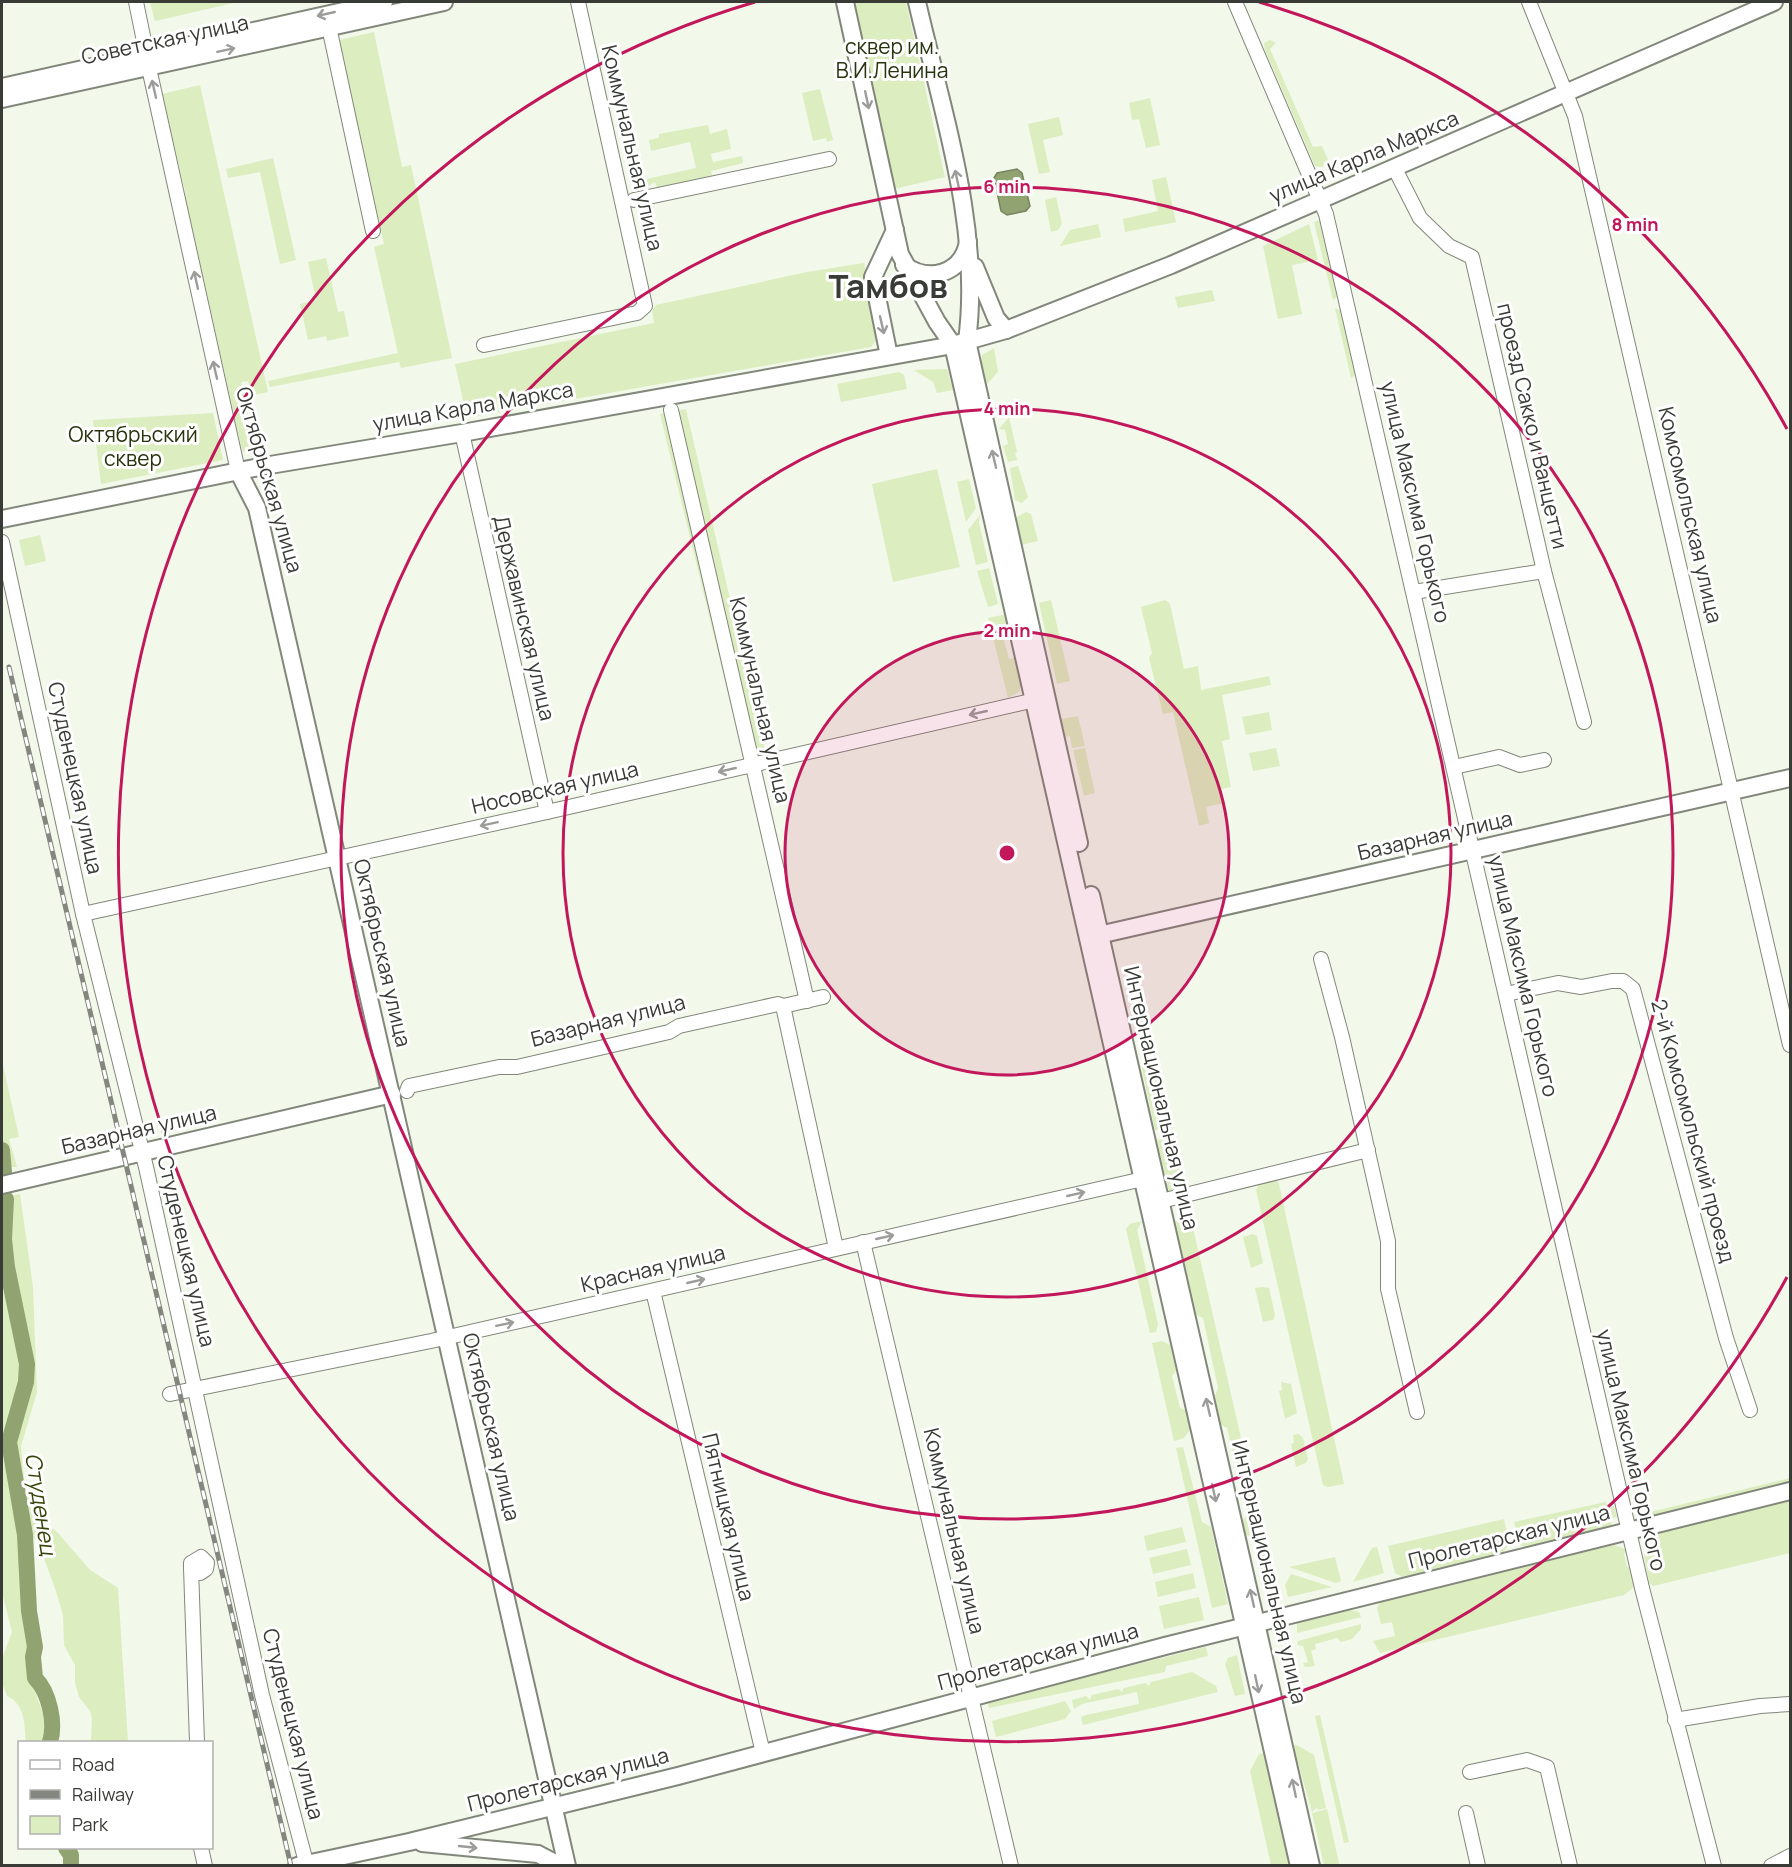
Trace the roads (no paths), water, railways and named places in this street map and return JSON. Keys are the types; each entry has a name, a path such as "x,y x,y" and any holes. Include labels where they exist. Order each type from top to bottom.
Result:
{"main road":[{"name":"Советская улица","path":"2,87 384,2"},
{"name":"Советская улица","path":"2,99 147,56 329,27 444,2"},
{"name":"Интернациональная улица","path":"845,2 904,265 960,343 1251,1625 1311,1866"},
{"name":"Интернациональная улица","path":"917,2 958,181 971,259 971,314 960,343"},
{"name":"улица Карла Маркса","path":"2,519 238,471 960,343 1006,330 1180,261 1774,2"},
{"path":"889,356 873,278 895,231"},
{"path":"904,265 919,274 944,273 958,263 968,240"},
{"path":"971,259 996,318 1006,330"},
{"name":"Октябрьская улица","path":"238,471 257,508 337,857 399,1093 448,1337 567,1866"},
{"name":"Базарная улица","path":"1095,936 1791,778"},
{"name":"Базарная улица","path":"2,1185 399,1093"},
{"name":"Интернациональная улица","path":"1149,1177 1161,1201 1251,1625 1299,1866"},
{"name":"Пролетарская улица","path":"303,1865 554,1807 952,1704 972,1696 1791,1491"},
{"path":"409,1842 538,1854 561,1866"}],"street":[{"name":"Октябрьская улица","path":"136,2 238,471"},
{"name":"Коммунальная улица","path":"484,345 637,313 646,304 578,2"},
{"name":"улица Максима Горького","path":"1235,2 1320,199 1347,300 1629,1531 1675,1720 1714,1866"},
{"name":"Комсомольская улица","path":"1529,2 1575,116 1791,1045"},
{"path":"329,27 373,231"},
{"path":"634,200 829,159"},
{"name":"проезд Сакко и Ванцетти","path":"1395,169 1420,218 1449,246 1472,257 1544,571 1584,722"},
{"name":"Коммунальная улица","path":"671,410 807,1001"},
{"name":"Державинская улица","path":"462,433 547,812"},
{"name":"Студенецкая улица","path":"2,542 83,914 142,1152 262,1695 303,1865"},
{"path":"1414,592 1544,571"},
{"name":"Носовская улица","path":"83,914 547,812 1041,699"},
{"path":"1454,767 1499,757 1520,765 1544,760"},
{"path":"1321,959 1388,1241 1388,1289 1417,1412"},
{"name":"2-й Комсомольский проезд","path":"1506,994 1558,983 1581,987 1623,981 1634,989 1726,1338 1750,1410"},
{"name":"Базарная улица","path":"399,1093 409,1086 499,1067 517,1067 669,1032 679,1026 778,1004 783,1006 823,998"},
{"path":"783,1006 836,1248"},
{"path":"1161,1201 1368,1150"},
{"name":"Красная улица","path":"170,1394 195,1391 448,1337 1149,1177"},
{"name":"Коммунальная улица","path":"863,1242 1011,1866"},
{"name":"Пятницкая улица","path":"653,1291 763,1753"},
{"path":"191,1568 197,1741"},
{"path":"1675,1720 1760,1706 1791,1704"},
{"path":"1470,1772 1527,1760 1546,1767 1570,1866"},
{"path":"1466,1813 1478,1866"},
{"path":"201,1849 205,1866"},
{"path":"1771,1866 1791,1856"}],"waterway":[{"name":"Студенец","path":"2,1150 4,1172"},
{"name":"Студенец","path":"6,1199 4,1239 7,1267 27,1364 26,1382 9,1442 25,1535 29,1611 35,1647 33,1657 35,1678 44,1691 50,1708 52,1717 50,1741"},
{"name":"Студенец","path":"67,1849 71,1855 71,1866"}],"railway":[{"path":"9,667 291,1866"}],"district":[{"name":"Тамбов","path":"888,286"}],"park label":[{"name":"сквер им. В.И.Ленина","path":"892,59"},
{"name":"Октябрьский сквер","path":"133,447"}]}
